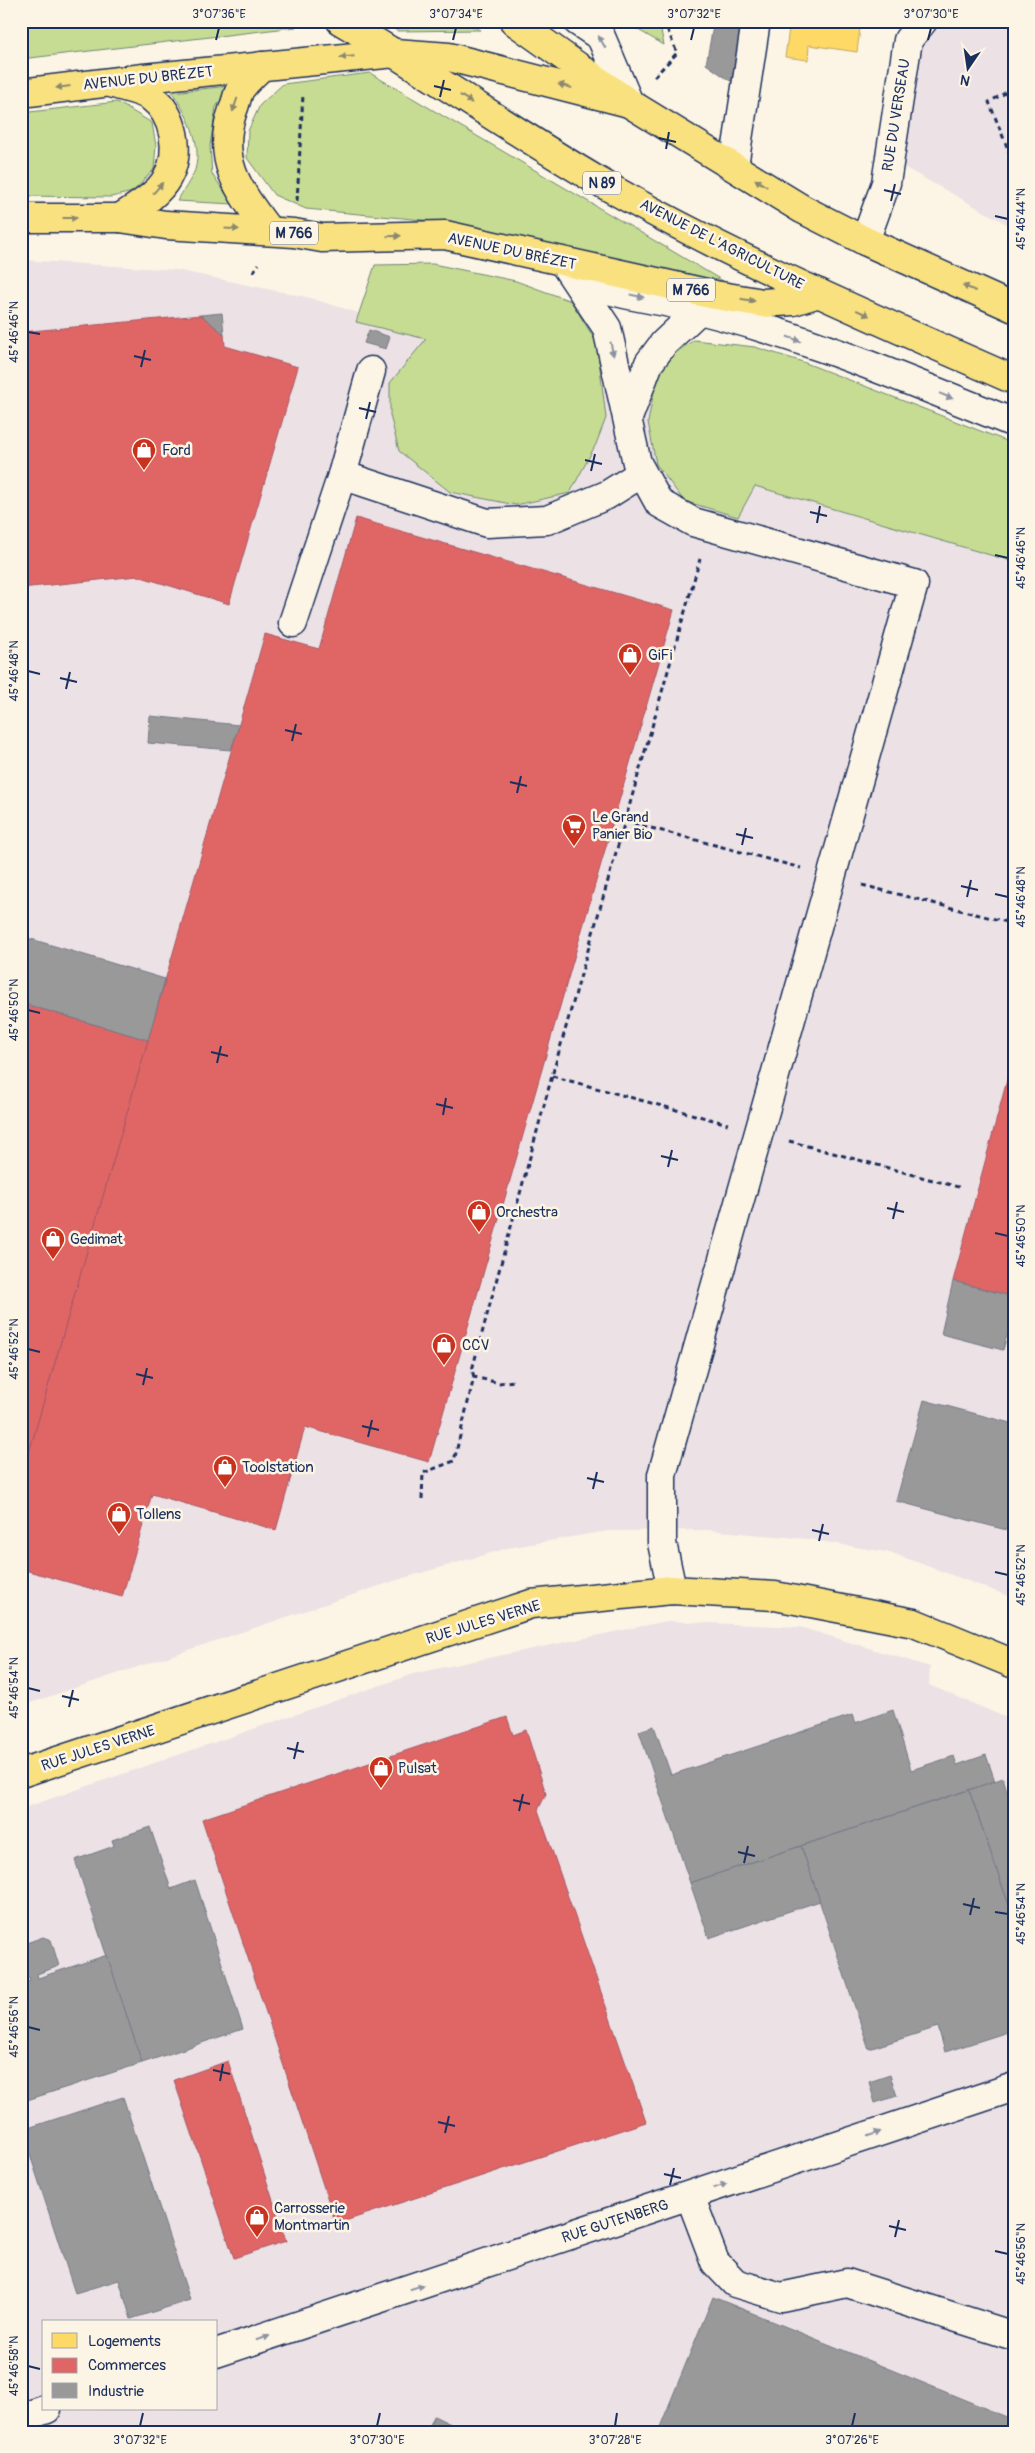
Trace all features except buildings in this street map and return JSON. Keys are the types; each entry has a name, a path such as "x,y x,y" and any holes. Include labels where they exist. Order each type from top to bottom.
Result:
{"main road":[{"name":"AVENUE DE L'AGRICULTURE","path":"340,21 395,53 498,120 599,181 697,234 819,293 1014,380"},
{"path":"514,21 629,103 802,209 864,241 1014,308"},
{"name":"AVENUE DU BRÉZET","path":"21,92 395,53 448,57 629,103"},
{"path":"262,66 240,89 228,124 227,156 233,176 244,196 282,232"},
{"path":"106,82 150,96 166,112 174,136 173,156 168,178 152,195 120,218"},
{"name":"AVENUE DU BRÉZET","path":"21,218 120,218 166,225 282,232 322,238 445,235 563,262 708,302 763,303 794,301 819,293"},
{"name":"RUE JULES VERNE","path":"21,1773 531,1604 672,1590 775,1596 914,1623 1014,1664"}],"street":[{"path":"577,21 601,37 629,103"},
{"path":"734,166 756,21"},
{"name":"RUE DU VERSEAU","path":"864,241 886,183 908,40 923,21"},
{"path":"563,262 607,328 637,464 659,503 693,522 914,584 662,1475 662,1543 672,1590"},
{"path":"628,418 649,363 664,343 708,302 1014,423"},
{"path":"293,623 342,475 371,371"},
{"path":"342,475 487,523 547,520 607,494 642,473"},
{"name":"RUE GUTENBERG","path":"218,2352 1014,2087"},
{"path":"690,2196 715,2262 736,2283 782,2297 847,2283 1014,2336"},
{"path":"21,2418 44,2410"}],"path":[{"path":"629,103 677,53 664,21"},
{"path":"253,272 282,232 304,83 302,62"},
{"path":"1014,88 989,102 1014,164"},
{"path":"422,1499 422,1472 454,1462 474,1377 472,1370 552,1076 710,527"},
{"path":"625,821 672,832"},
{"path":"552,1076 597,1088"},
{"path":"474,1377 500,1384 514,1381"}],"shaded area":[{"path":"939,21 1014,21 1014,228 900,165 916,46"},
{"path":"21,260 176,270 310,298 1014,517 1014,1598 892,1553 807,1539 708,1530 607,1531 508,1548 400,1579 21,1706"},
{"path":"667,1621 800,1627 930,1667 929,1685 1014,1721 1014,2432 21,2432 21,1809 416,1673"}],"green space":[{"path":"21,21 290,21 296,27 21,59"},
{"path":"383,21 467,21 480,30 397,31"},
{"path":"623,21 659,21 664,45"},
{"path":"370,73 723,281 708,283 434,221 306,209 274,195 247,158 248,131 260,105 283,84"},
{"path":"230,86 216,107 210,146 212,174 233,204 177,201 195,170 197,149 192,128 172,92"},
{"path":"117,102 152,123 156,146 154,169 133,192 111,197 21,196 21,113"},
{"path":"433,264 516,281 571,301 597,343 606,418 596,444 570,493 516,505 450,492 399,451 390,415 390,383 426,339 356,322 375,265"},
{"path":"694,340 755,347 803,362 1014,444 1014,562 755,486 738,517 684,501 656,464 648,422 659,364"}],"place":[{"name":"Ford","path":"144,471"},
{"name":"GiFi","path":"630,676"},
{"name":"Le Grand Panier Bio","path":"574,847"},
{"name":"Orchestra","path":"479,1233"},
{"name":"Gedimat","path":"53,1260"},
{"name":"CCV","path":"444,1366"},
{"name":"Toolstation","path":"225,1488"},
{"name":"Tollens","path":"119,1535"},
{"name":"Pulsat","path":"381,1789"},
{"name":"Carrosserie Montmartin","path":"257,2238"}]}
